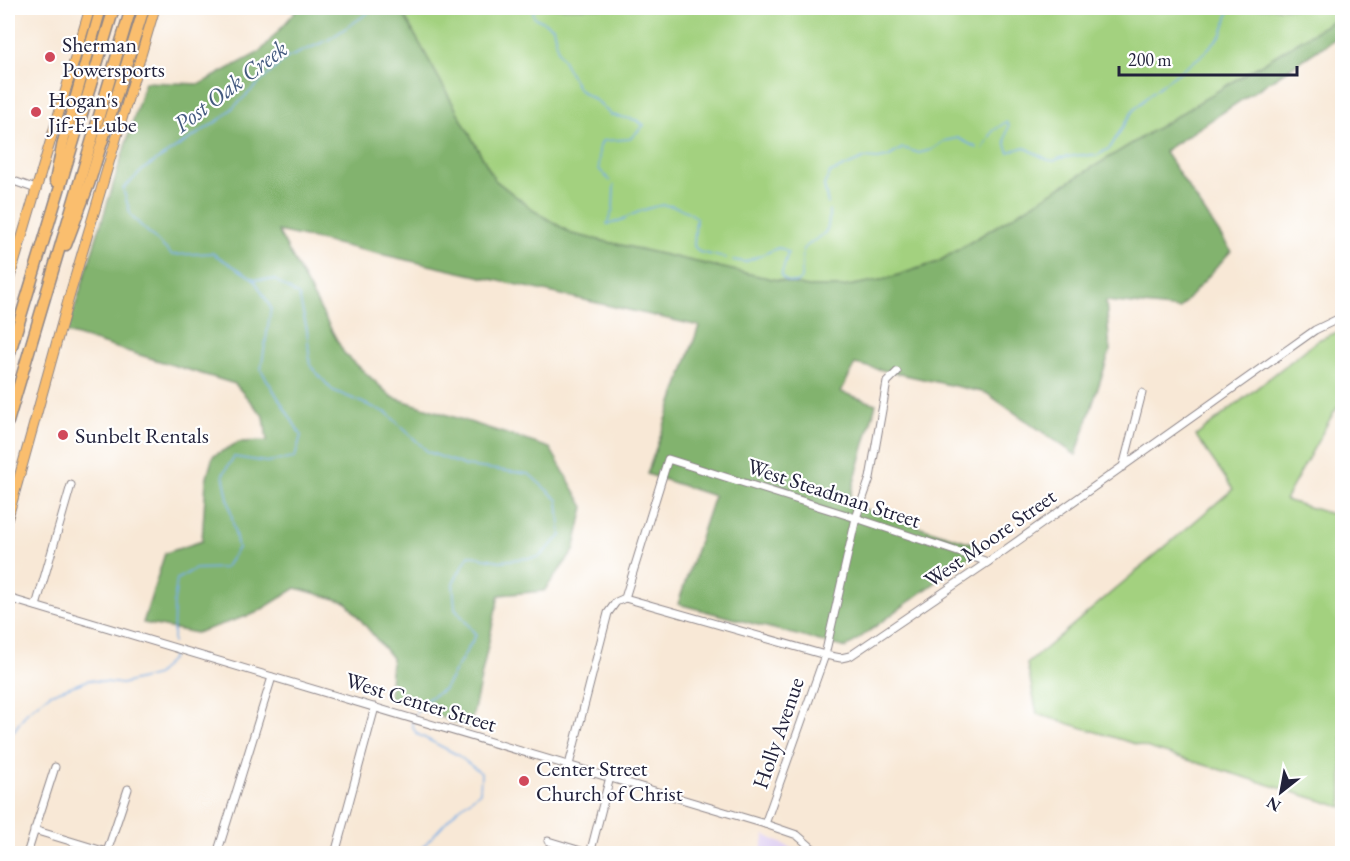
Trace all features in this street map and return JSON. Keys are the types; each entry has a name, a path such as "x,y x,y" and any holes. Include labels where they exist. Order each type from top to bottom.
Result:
{"highway":[{"path":"40,250 63,142 101,8"},
{"path":"8,359 114,8"},
{"path":"8,422 72,200 131,8"},
{"path":"41,313 89,184 144,8"}],"main road":[{"path":"8,284 90,8"},
{"path":"8,517 70,294 155,8"}],"street":[{"path":"8,179 36,189"},
{"name":"West Moore Street","path":"625,598 825,655 841,657 859,652 1315,330 1342,317"},
{"name":"Holly Avenue","path":"765,824 825,655 856,518 870,478 887,382 897,372"},
{"path":"1123,467 1142,393"},
{"name":"West Steadman Street","path":"625,598 668,459 988,562"},
{"path":"36,606 71,485"},
{"name":"West Center Street","path":"8,598 765,824 797,835 819,854"},
{"path":"569,765 608,613 616,602 625,598"},
{"path":"217,854 272,677"},
{"path":"335,854 375,707"},
{"path":"27,854 55,767"},
{"path":"548,841 591,853 610,777"},
{"path":"34,830 110,853 128,789"},
{"path":"75,854 78,844"}],"shaded area":[{"path":"765,835 801,853 760,853"}],"green space":[{"path":"293,8 400,8 495,180 536,212 572,234 808,287 843,287 886,279 938,262 1342,15 1342,34 1164,151 1231,251 1179,309 1106,301 1110,351 1076,455 986,393 855,364 841,392 876,404 848,504 984,547 846,648 678,604 714,496 647,474 699,326 278,231 344,353 392,397 550,448 584,507 574,551 544,591 499,595 470,728 389,698 392,658 346,602 296,588 256,613 196,633 143,623 165,553 202,541 206,481 213,456 239,442 267,441 264,417 235,384 67,333 145,82 200,84 260,52 295,12"},
{"path":"400,8 1342,8 1342,15 938,262 886,279 843,287 808,287 572,234 536,212 495,180"},
{"path":"1342,330 1342,402 1334,412 1285,500 1342,517 1342,807 1037,714 1027,664 1233,489 1196,436 1318,340"}],"waterway":[{"name":"Post Oak Creek","path":"173,643 177,579 195,569 225,568 238,548 223,474 234,457 266,462 295,458 301,435 261,370 271,308 254,279 212,253 172,255 131,216 123,189 145,168 222,118 285,59 328,40 368,13 368,8"},
{"path":"536,8 533,12 534,17 553,27 558,51 579,90 598,102 611,115 636,120 644,125 630,139 602,141 599,149 599,169 610,181"},
{"path":"983,149 993,131 1006,122 1009,125 1006,135 1009,152 1024,147 1054,161 1081,155 1096,156 1110,148 1132,112 1151,93 1201,56 1222,34 1230,8"},
{"path":"828,204 824,185 830,173 865,158 888,157 903,148 919,153 931,150 944,141 958,138 977,148"},
{"path":"614,185 613,209 607,224 616,223 655,206 679,208 696,217 694,246 699,252 726,258"},
{"path":"733,260 745,262 778,248 783,249 788,253 781,276 786,281 796,283 801,279 803,249 826,231 829,210"},
{"path":"254,279 275,280 299,296 307,330 310,365 332,390 387,413 428,452 466,466 529,474 558,500 561,536 539,557 500,561 469,555 453,583 455,608 476,635 444,689 423,702 414,716"},
{"name":"Post Oak Creek","path":"8,739 27,712 50,694 89,680 122,684 157,675 172,658 172,651"},
{"path":"412,721 417,734 456,754 481,773 480,792 456,811 416,854"}],"place":[{"name":"Sherman Powersports","path":"50,57"},
{"name":"Hogan's Jif-E-Lube","path":"36,112"},
{"name":"Sunbelt Rentals","path":"63,435"},
{"name":"Center Street Church of Christ","path":"524,781"}]}
